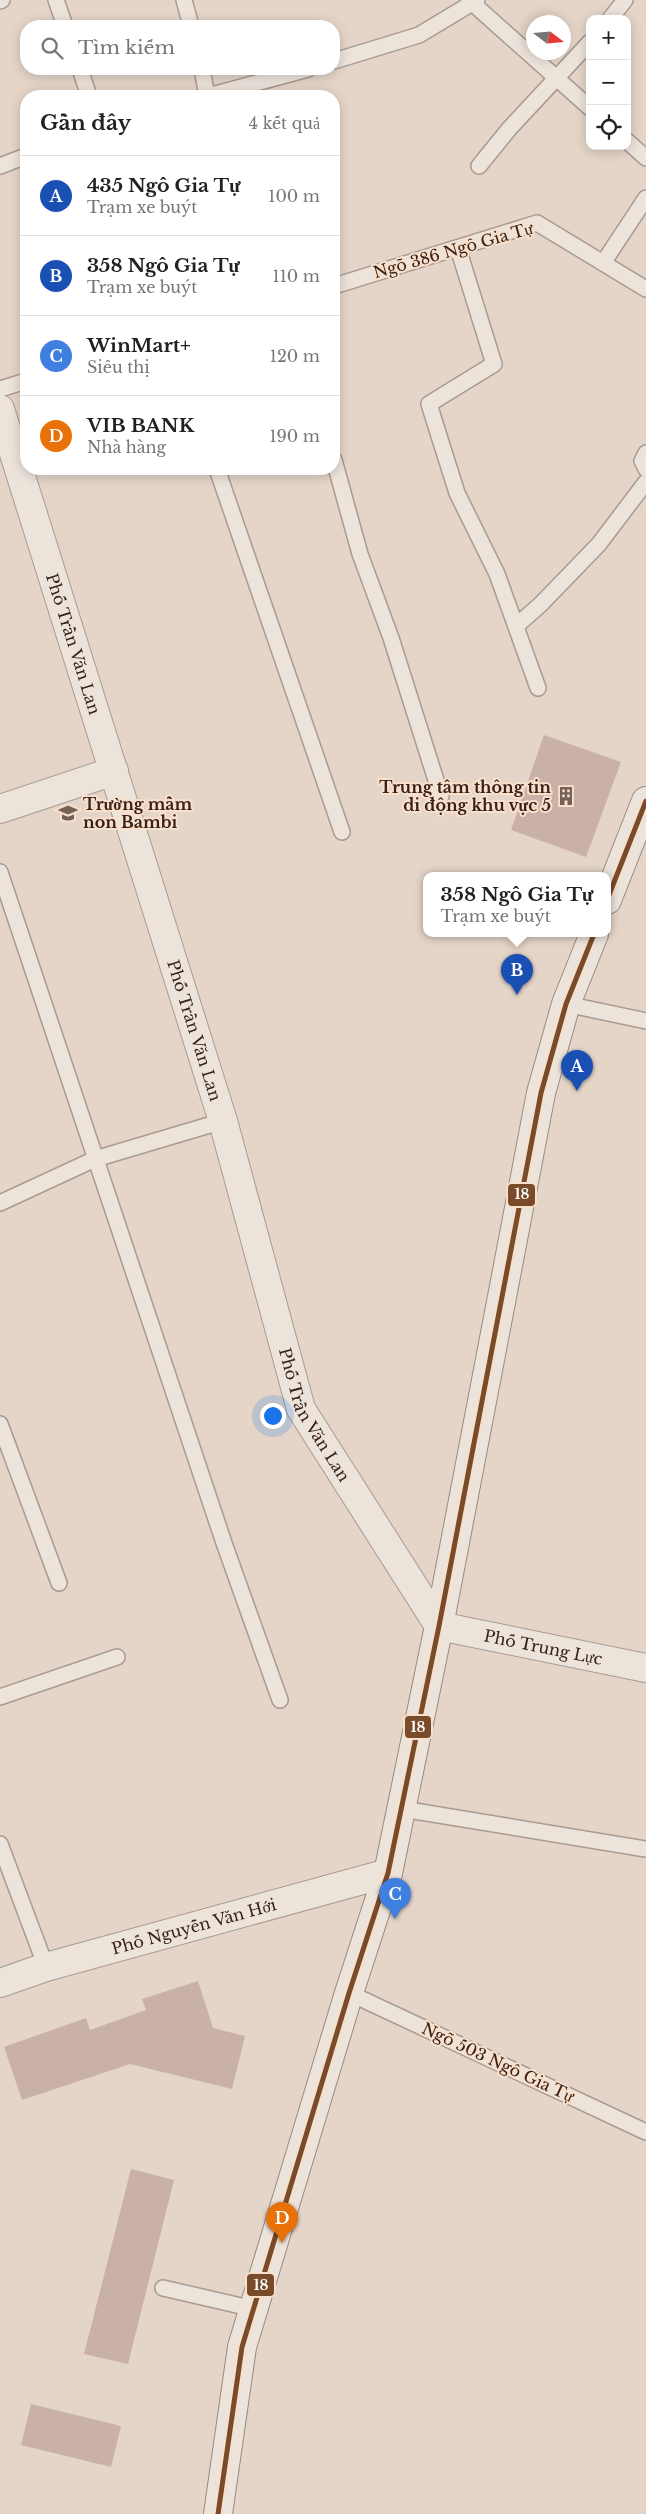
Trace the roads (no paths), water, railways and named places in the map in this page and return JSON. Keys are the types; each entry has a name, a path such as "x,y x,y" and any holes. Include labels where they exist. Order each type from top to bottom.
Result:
{"street":[{"name":"Phố Trần Văn Lan","path":"0,409 20,473"},
{"name":"Phố Trần Văn Lan","path":"21,475 223,1121 301,1409 439,1626"},
{"path":"0,809 114,771"},
{"path":"611,890 646,801"},
{"path":"220,2511 242,2347 349,1993 388,1873 439,1626 541,1093 566,1004 593,937"},
{"name":"Phố Trung Lực","path":"439,1626 646,1668"},
{"name":"Phố Nguyễn Văn Hới","path":"0,1983 46,1967 388,1873"}],"lane":[{"path":"56,0 63,20"},
{"path":"184,0 189,20"},
{"path":"613,15 624,0"},
{"path":"340,59 419,35 473,1 587,105"},
{"path":"479,166 509,129 586,46"},
{"path":"82,75 87,90"},
{"path":"203,75 207,90"},
{"path":"230,90 286,75"},
{"path":"631,145 646,158"},
{"path":"0,166 20,158"},
{"path":"602,263 646,198"},
{"name":"Ngõ 386 Ngô Gia Tự","path":"340,284 537,223 646,289"},
{"path":"458,248 494,364 429,404 457,493 497,574 538,688"},
{"path":"0,389 20,383"},
{"path":"646,453 642,461 646,469"},
{"path":"219,475 342,832"},
{"path":"338,475 360,554 397,656 441,796"},
{"path":"516,626 540,605 599,544 646,482"},
{"path":"0,872 224,1543 280,1700"},
{"path":"566,1004 646,1021"},
{"path":"0,1203 95,1159 223,1121"},
{"path":"0,1424 59,1583"},
{"path":"0,1697 117,1657"},
{"path":"402,1809 646,1849"},
{"path":"0,1844 46,1967"},
{"name":"Ngõ 503 Ngô Gia Tự","path":"349,1993 646,2132"},
{"path":"163,2288 254,2309"}],"place":[{"name":"Trung tâm thông tin di động khu vực 5","path":"566,796"},
{"name":"Trường mầm non Bambi","path":"68,813"},
{"name":"358 Ngô Gia Tự","path":"517,995"},
{"name":"435 Ngô Gia Tự","path":"577,1091"},
{"name":"WinMart+","path":"395,1919"},
{"name":"VIB BANK","path":"282,2243"}]}
